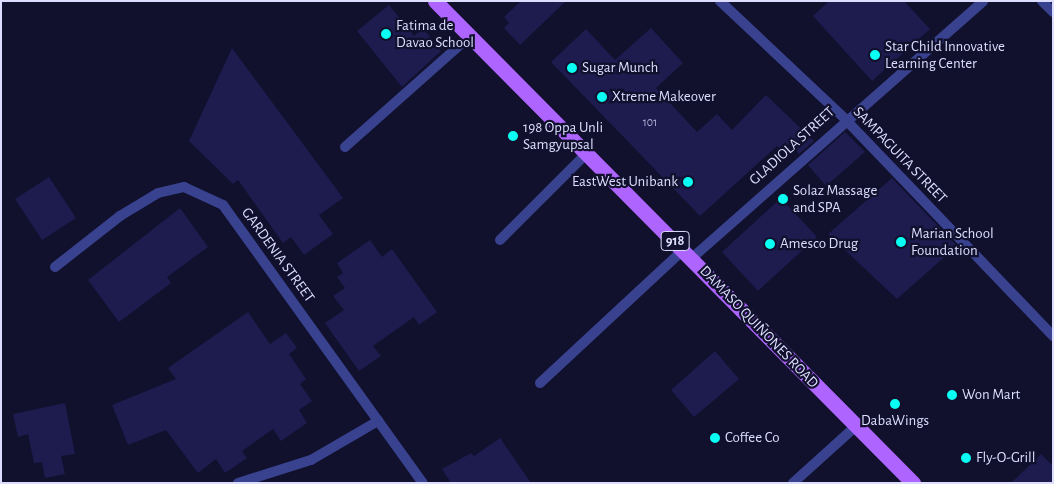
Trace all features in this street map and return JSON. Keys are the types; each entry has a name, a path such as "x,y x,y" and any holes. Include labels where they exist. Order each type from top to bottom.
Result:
{"main road":[{"name":"DAMASO QUIÑONES ROAD","path":"435,1 688,253 913,483"}],"street":[{"name":"SAMPAGUITA STREET","path":"720,1 845,119 1053,336"},
{"name":"GLADIOLA STREET","path":"540,383 688,253 983,1"},
{"path":"1042,1 1053,12"},
{"path":"345,147 470,36"},
{"path":"500,240 587,153"},
{"name":"GARDENIA STREET","path":"55,267 120,216 158,193 184,187 223,205 423,483"},
{"path":"238,483 311,460 378,421"},
{"path":"793,483 856,426"}],"building":[{"path":"521,1 566,1 520,45 504,28 509,23 504,17"},
{"name":"Star Child Innovative Learning Center","path":"829,1 904,1 930,29 872,81 813,16"},
{"path":"389,5 414,36 423,28 441,51 402,87 357,31"},
{"path":"651,28 683,63 656,88 697,132 717,114 732,130 766,95 814,141 799,154 790,143 782,151 777,146 700,216 551,62 586,29 615,60"},
{"path":"232,48 343,198 319,215 333,234 304,255 291,237 283,243 238,180 233,184 189,141"},
{"path":"845,132 865,152 826,186 808,165"},
{"path":"49,177 76,218 42,240 15,199"},
{"path":"892,178 957,246 897,299 828,234"},
{"name":"Amesco Drug","path":"781,198 817,237 758,291 722,252"},
{"path":"180,208 208,247 167,277 171,283 119,322 88,280"},
{"path":"370,240 382,257 392,249 437,312 419,325 414,317 373,346 381,356 359,371 325,323 344,310 333,296 345,288 337,277 343,273 337,263"},
{"path":"248,312 270,344 286,333 297,348 289,354 306,379 300,384 312,401 299,410 307,423 281,441 273,429 242,451 247,458 225,473 216,459 198,473 166,430 128,445 112,405 176,379 168,368"},
{"path":"715,351 739,379 694,417 671,390"},
{"path":"65,403 75,454 61,456 65,474 45,478 42,462 34,463 28,434 18,437 13,414"},
{"path":"500,438 531,483 451,483 442,469 471,453 474,456"},
{"path":"1041,454 1053,466 1053,483 1011,483"}],"place":[{"name":"Fatima de Davao School","path":"386,34"},
{"name":"Star Child Innovative Learning Center","path":"875,55"},
{"name":"Sugar Munch","path":"572,68"},
{"name":"Xtreme Makeover","path":"602,97"},
{"name":"198 Oppa Unli Samgyupsal","path":"513,136"},
{"name":"EastWest Unibank","path":"688,182"},
{"name":"Solaz Massage and SPA","path":"783,199"},
{"name":"Marian School Foundation","path":"901,242"},
{"name":"Amesco Drug","path":"770,244"},
{"name":"Won Mart","path":"952,395"},
{"name":"DabaWings","path":"895,404"},
{"name":"Coffee Co","path":"715,438"},
{"name":"Fly-O-Grill","path":"966,458"}]}
